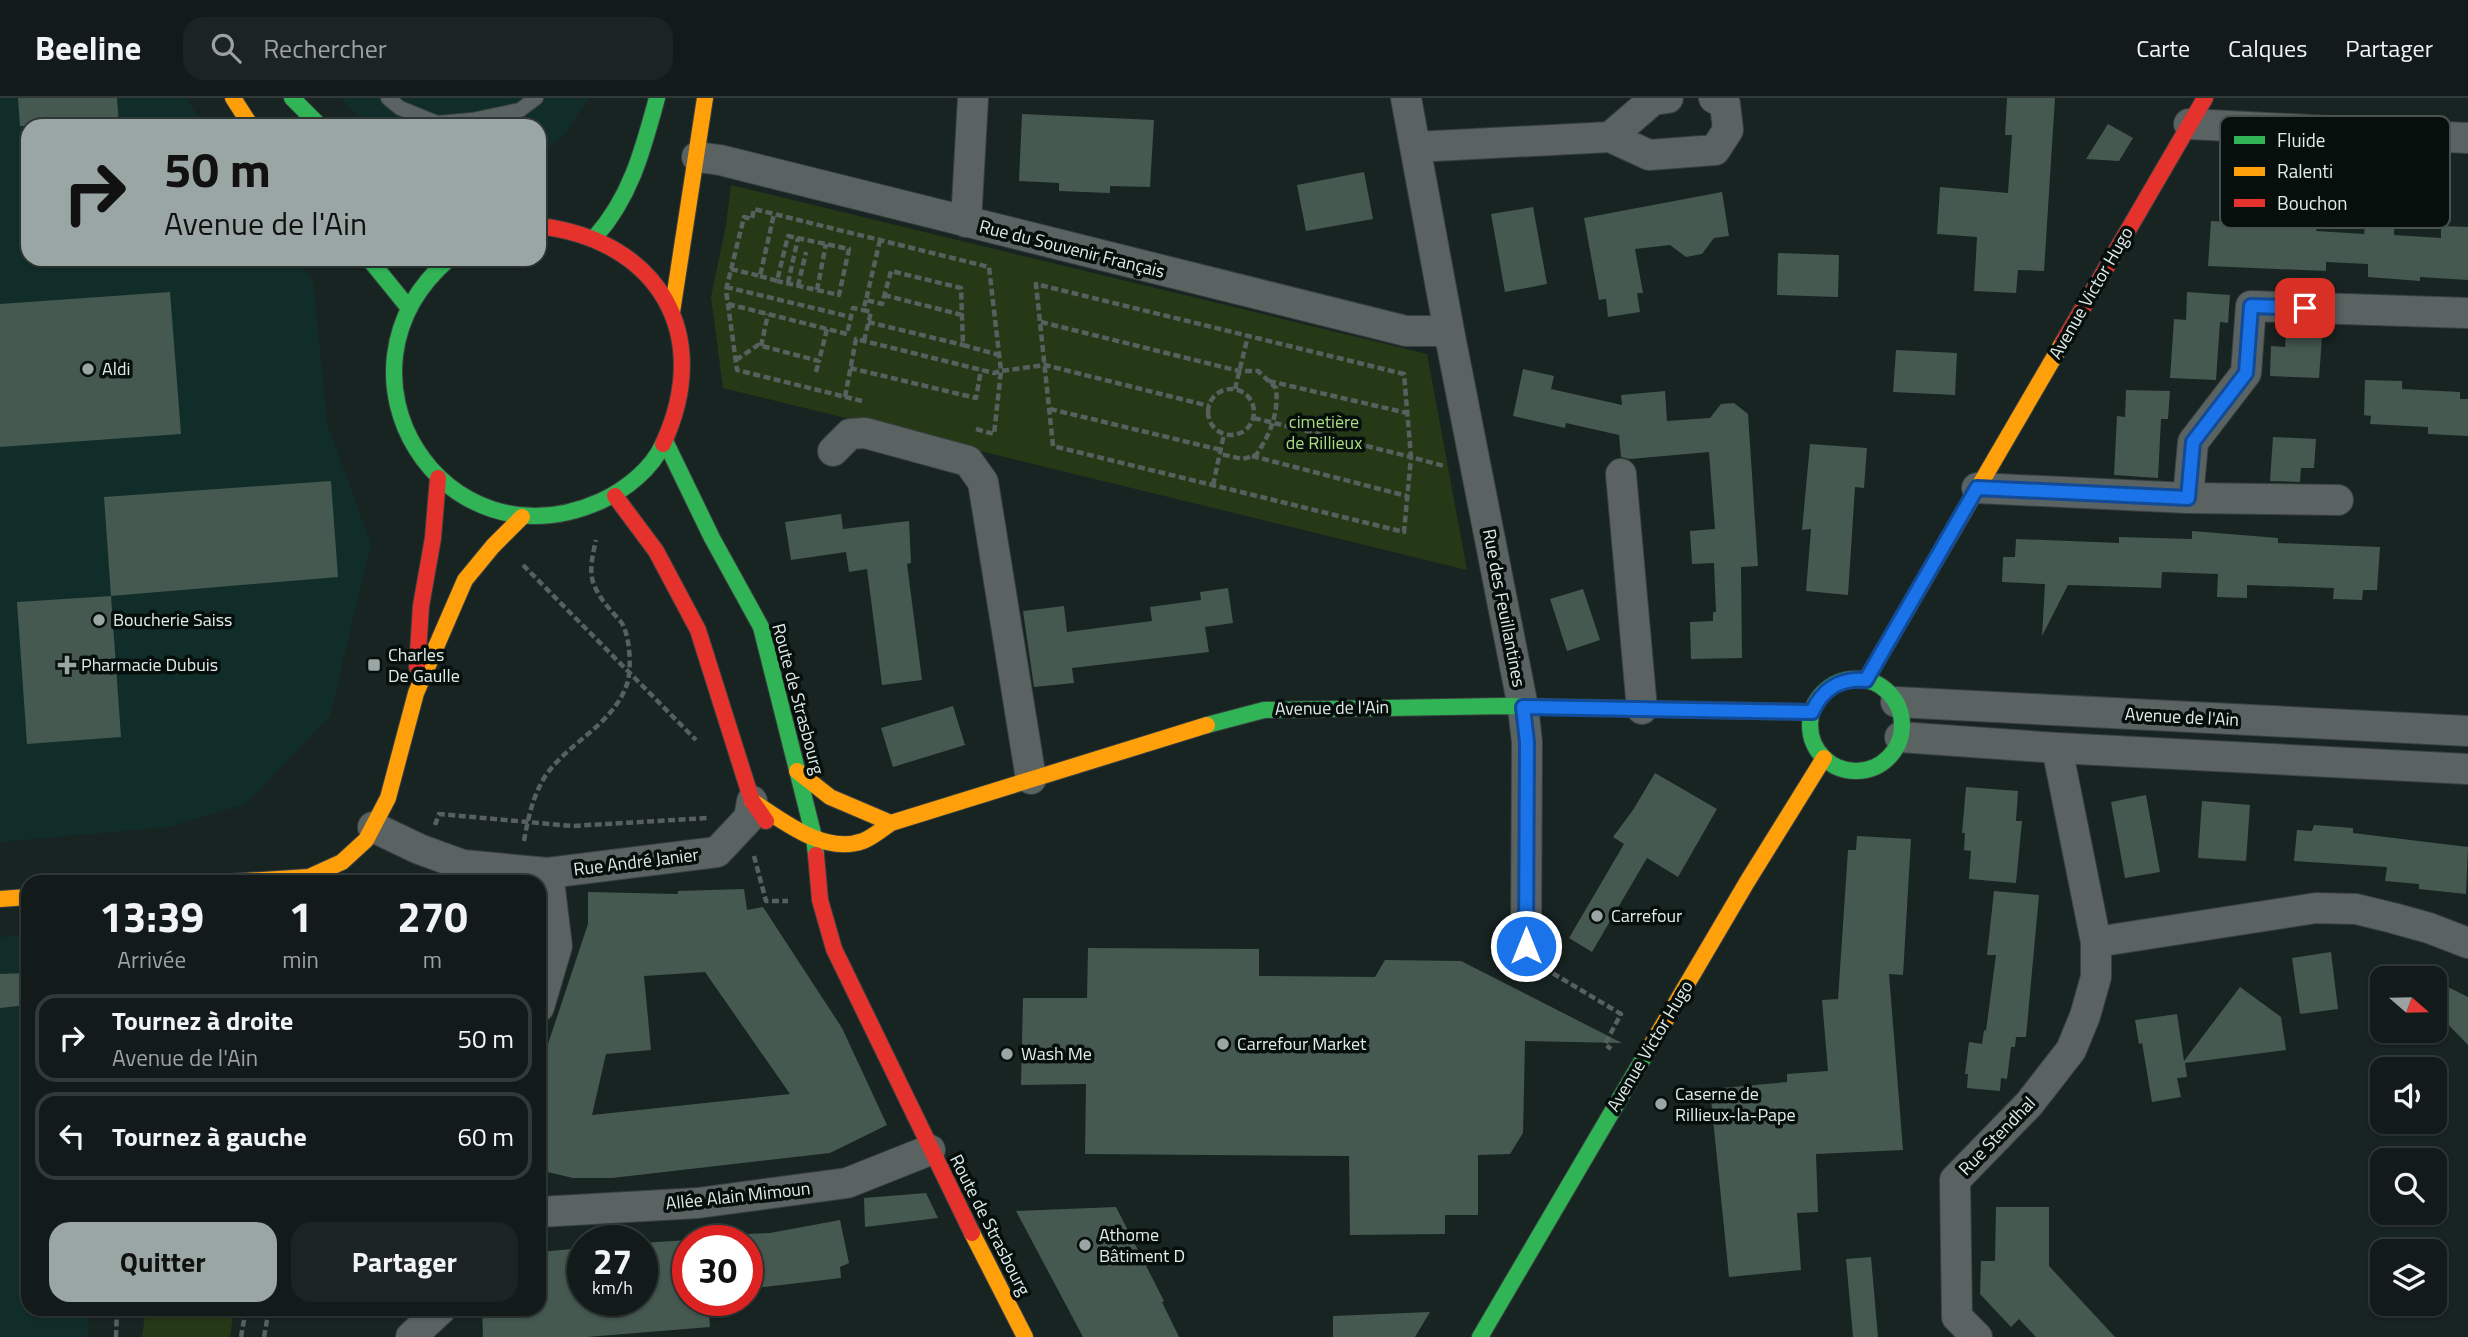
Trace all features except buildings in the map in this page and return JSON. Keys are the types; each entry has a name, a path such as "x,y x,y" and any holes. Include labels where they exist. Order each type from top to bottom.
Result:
{"street":[{"path":"233,98 246,119"},
{"path":"292,98 313,119"},
{"path":"595,237 608,225 628,194 657,98"},
{"path":"672,312 705,98"},
{"path":"966,222 973,98"},
{"name":"Rue des Feuillantines","path":"1406,98 1523,707 1527,742 1526,946"},
{"path":"1611,137 1653,100 1668,98"},
{"path":"1415,147 1611,137 1650,155 1715,150 1728,130 1725,104 1714,98"},
{"name":"Avenue Victor Hugo","path":"1866,680 2205,98"},
{"path":"2189,124 2220,126"},
{"path":"2450,137 2468,138"},
{"name":"Rue du Souvenir Français","path":"697,156 1406,331 1449,331"},
{"path":"439,266 408,307 394,351 395,397 410,441 438,478 477,504 522,517 570,514 615,496 644,473 666,443 681,401 684,356 672,312 653,281 627,256 595,237 564,228 546,227"},
{"path":"375,266 408,307"},
{"path":"2188,498 2193,442 2246,373 2251,306 2468,313"},
{"path":"833,451 850,435 865,433 968,461 983,482 1031,779"},
{"name":"Route de Strasbourg","path":"666,443 712,538 761,627 814,837 820,900 834,949 930,1150 1026,1337"},
{"path":"1622,474 1642,709"},
{"path":"416,693 421,606 433,538 438,478"},
{"path":"1977,488 2188,498 2339,500"},
{"path":"615,496 656,551 698,630 750,810 775,834"},
{"path":"313,875 342,862 366,841 388,798 416,693 465,580 522,517"},
{"path":"1853,679 1878,684 1896,702 1902,726 1900,737 1885,761 1874,768 1846,770 1833,765 1824,758 1814,743 1810,727 1812,712 1827,689 1839,682 1853,679"},
{"name":"Avenue de l'Ain","path":"1896,702 2468,731"},
{"name":"Avenue de l'Ain","path":"750,810 814,837 838,844 862,841 891,823 1201,726 1264,709 1523,707 1812,712"},
{"path":"1900,737 2057,748 2468,769"},
{"name":"Rue Stendhal","path":"1978,1337 1957,1317 1955,1180 2029,1104 2071,1050 2085,1016 2096,977 2096,942 2057,748"},
{"name":"Avenue Victor Hugo","path":"1480,1337 1747,882 1824,758"},
{"path":"797,771 833,801 891,823"},
{"name":"Rue André Janier","path":"373,827 419,849 463,865 533,872 717,852 750,810"},
{"name":"Route de Strasbourg","path":"805,878 820,900"},
{"path":"0,899 21,898"},
{"path":"2096,942 2316,908 2356,909 2429,928 2468,943"},
{"path":"546,912 557,946 546,983"},
{"name":"Allée Alain Mimoun","path":"546,1212 698,1203 847,1183 930,1150"},
{"path":"411,1337 434,1316"}],"lane":[{"path":"388,98 400,108 427,119"},
{"path":"477,119 520,110 536,98"}],"path":[{"path":"870,403 737,370 726,287 744,217 752,219 754,209 989,267 1001,371 995,434 970,428"},
{"path":"760,276 774,214"},
{"path":"731,269 777,281 839,295 849,249 788,236 777,281"},
{"path":"788,283 798,238"},
{"path":"863,310 880,240"},
{"path":"817,290 826,244"},
{"path":"798,286 806,252"},
{"path":"866,300 882,304 891,271 961,288 963,345"},
{"path":"1036,284 1248,336 1404,374 1410,457 1405,532 1054,446 1036,284"},
{"path":"726,287 851,317"},
{"path":"884,295 962,315"},
{"path":"727,304 847,334 853,308 871,312 864,341"},
{"path":"761,346 768,314"},
{"path":"869,322 999,355"},
{"path":"1041,322 1239,371 1258,371 1276,388 1278,403 1264,443 1256,455 1243,459 1050,409"},
{"path":"816,372 827,329"},
{"path":"1235,388 1248,336"},
{"path":"845,397 856,339 994,373 1045,365 1209,406"},
{"path":"736,360 758,345 819,361"},
{"path":"850,368 976,398 981,370"},
{"path":"1268,380 1407,413"},
{"path":"1235,388 1252,401 1255,408 1254,418 1240,434 1224,434 1212,425 1208,418 1209,406 1215,395 1235,388"},
{"path":"1254,418 1448,467 1476,467"},
{"path":"1213,485 1224,434"},
{"path":"1251,456 1407,496"},
{"path":"533,872 527,822 534,799 547,774 614,708 628,682 630,653 623,624 605,605 592,581 592,556 597,536"},
{"path":"486,555 526,566 703,748"},
{"path":"432,832 439,814 572,826 750,810"},
{"path":"755,862 766,901 820,900"},
{"path":"1526,946 1524,956 1621,1014 1605,1044 1613,1051"},
{"path":"116,1337 117,1316"},
{"path":"241,1337 245,1316"},
{"path":"264,1337 268,1316"}],"shaded area":[{"path":"0,98 186,98 200,119 21,119 21,266 303,266 313,281 327,423 371,544 330,716 246,804 167,827 0,842"},
{"path":"341,98 589,98 564,135 546,149 546,119 362,119"},
{"path":"21,936 21,1316 88,1316 88,1337 0,1337 0,937"}],"green space":[{"name":"cimetière de Rillieux","path":"731,185 1427,354 1467,570 723,388 711,297 726,225"},
{"path":"145,1316 233,1316 230,1337 142,1337"}],"traffic: fast":[{"path":"292,98 313,119"},
{"path":"595,237 627,189 641,154 657,98"},
{"path":"375,266 408,307"},
{"path":"443,266 411,305 395,354 398,404 416,449 448,485 492,509 543,516 601,501 619,491 645,470 663,444"},
{"path":"666,443 712,538 761,627 814,837 816,855"},
{"path":"1856,679 1874,683 1888,693 1898,707 1902,725 1898,743 1888,757 1874,767 1856,771 1838,767 1824,757 1814,743 1810,725 1814,707 1824,693 1838,683 1856,679"},
{"path":"1207,725 1264,710 1504,706 1812,712"},
{"path":"1480,1337 1650,1047"}],"traffic: slow":[{"path":"233,98 246,119"},
{"path":"672,312 705,98"},
{"path":"1866,680 2063,342"},
{"path":"313,875 342,862 366,840 388,798 416,693 465,580 522,517"},
{"path":"752,801 804,834 819,840 848,844 863,841 891,823 1207,725"},
{"path":"1650,1047 1824,758"},
{"path":"797,771 830,797 891,823"},
{"path":"0,899 21,898"},
{"path":"972,1233 1025,1337"}],"traffic: jam":[{"path":"2063,342 2205,98"},
{"path":"546,228 581,235 616,250 644,272 665,299 678,330 682,366 677,404 663,444"},
{"path":"417,667 421,606 433,538 438,478"},
{"path":"615,496 656,551 698,630 752,801 766,821"},
{"path":"816,855 820,900 834,949 972,1233"}],"place":[{"name":"Aldi","path":"88,369"},
{"name":"Boucherie Saiss","path":"99,620"},
{"name":"Pharmacie Dubuis","path":"67,665"},
{"name":"Charles De Gaulle","path":"374,665"},
{"name":"Carrefour","path":"1597,916"},
{"name":"Carrefour Market","path":"1223,1044"},
{"name":"Wash Me","path":"1007,1054"},
{"name":"Caserne de Rillieux-la-Pape","path":"1661,1104"},
{"name":"Athome Bâtiment D","path":"1085,1245"}],"route":[{"path":"1526,946 1527,742 1523,707 1812,712 1827,689 1839,682 1866,680 1977,488 2188,498 2193,442 2246,373 2251,306 2305,308"}]}
